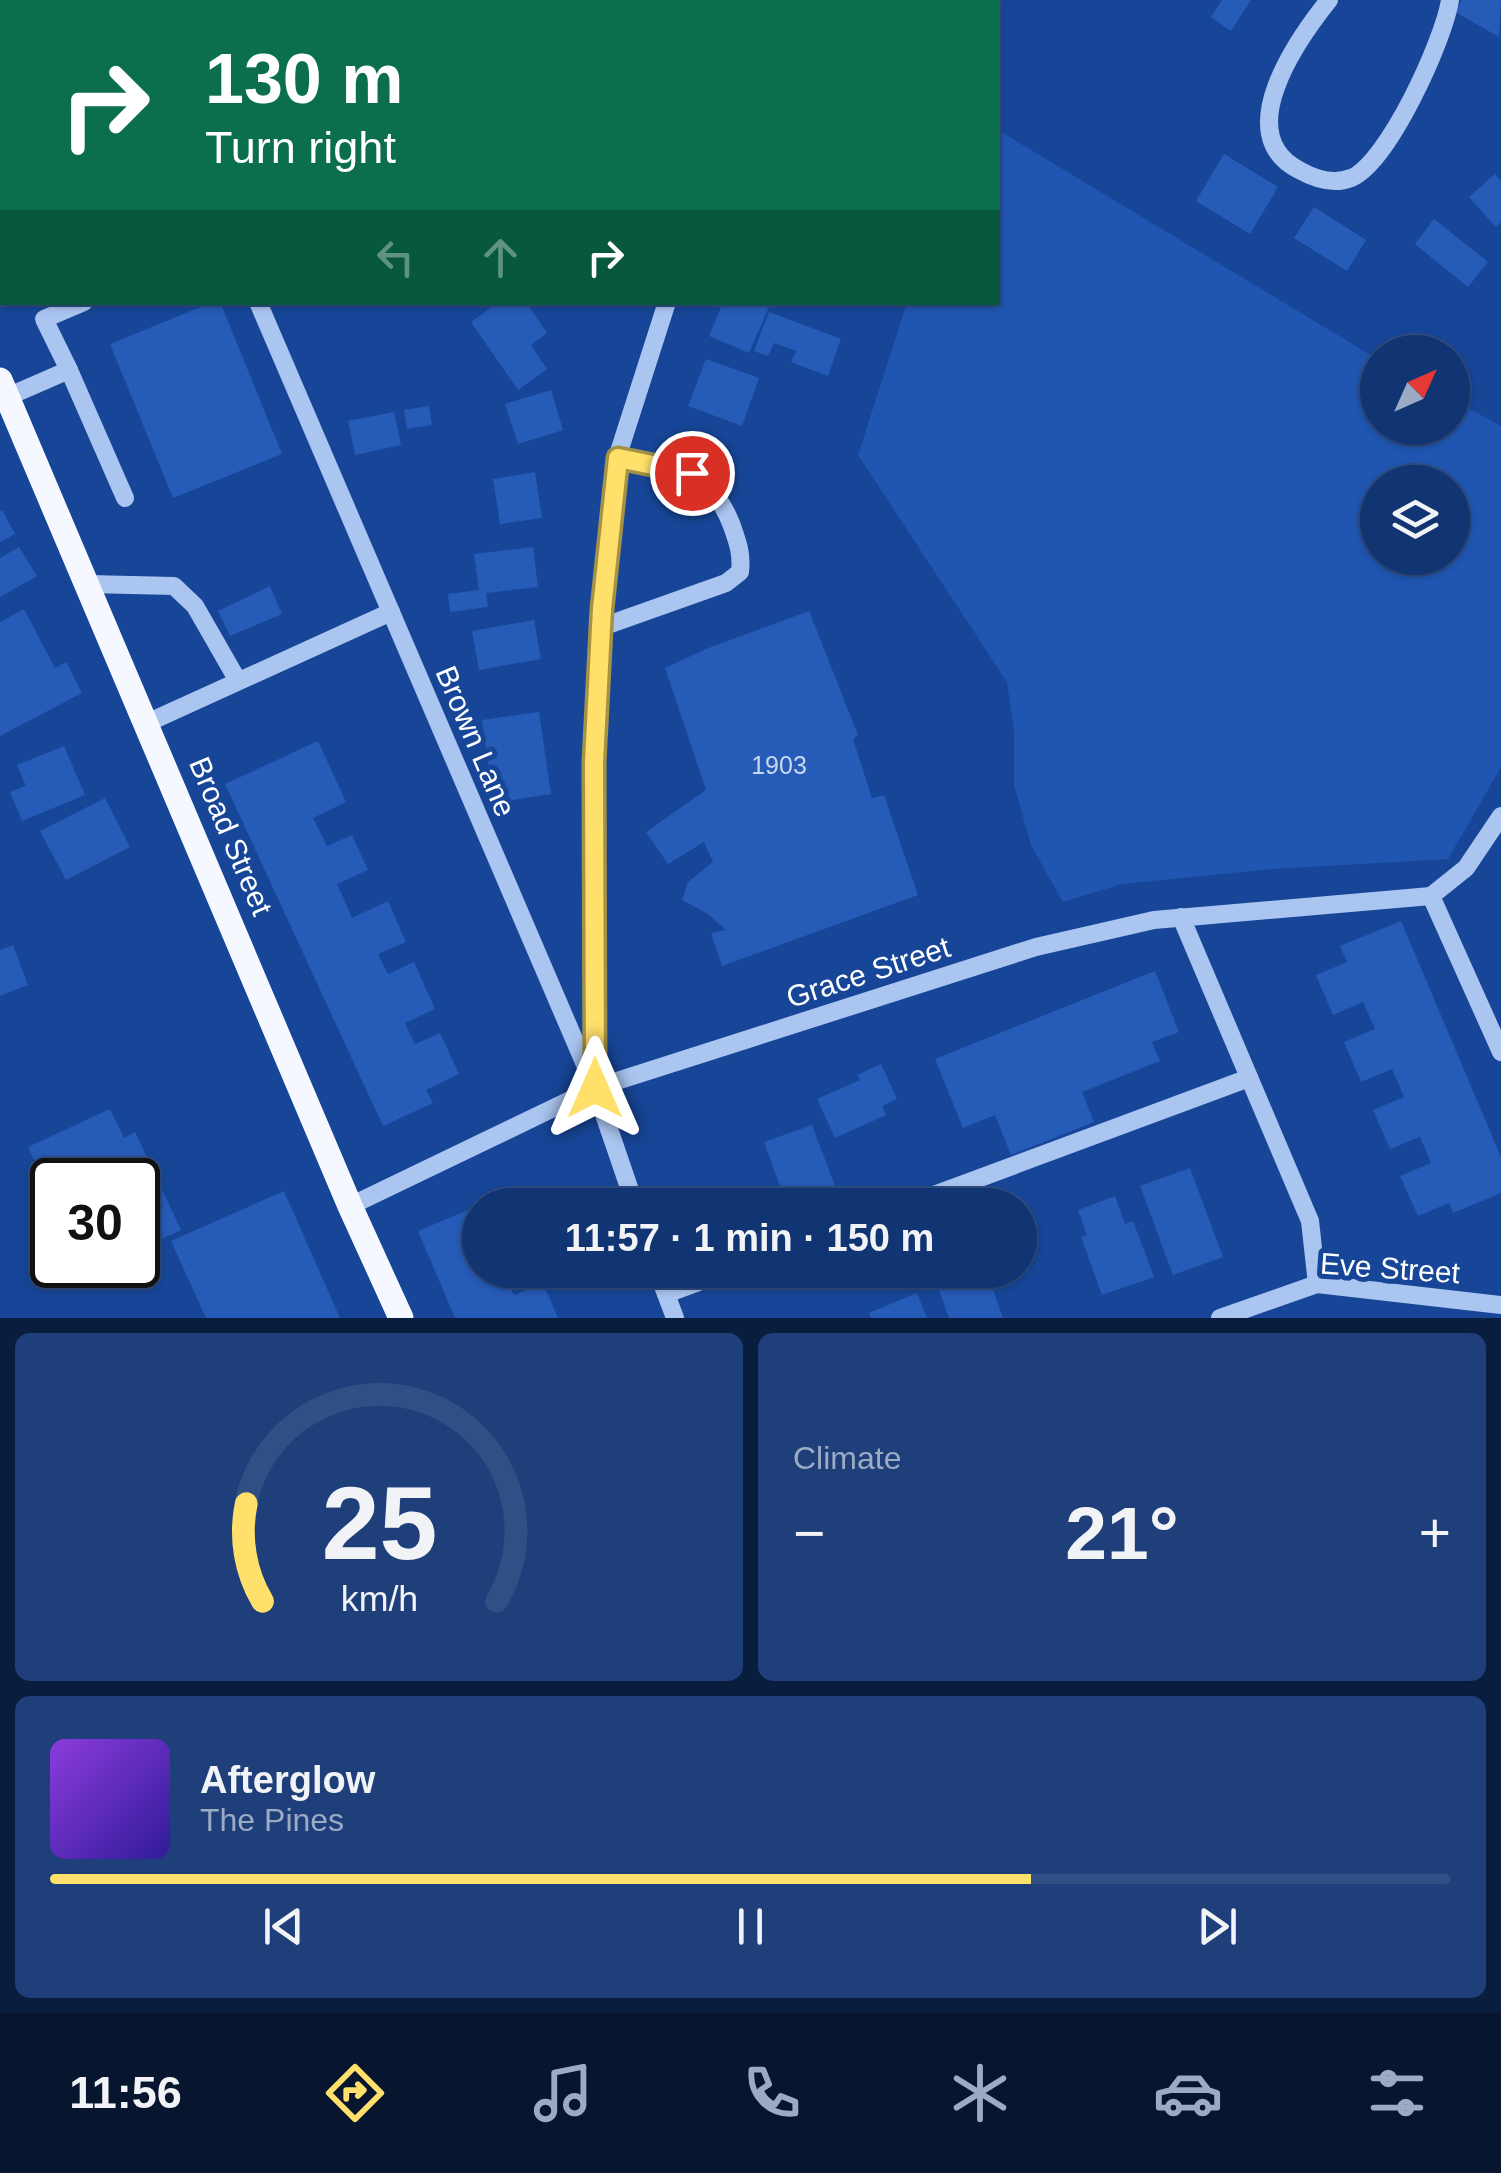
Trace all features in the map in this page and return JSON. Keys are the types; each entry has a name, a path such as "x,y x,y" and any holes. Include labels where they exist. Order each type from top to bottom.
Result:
{"main road":[{"name":"Broad Street","path":"4,389 400,1318"}],"street":[{"path":"1330,0 1310,24 1279,77 1270,110 1270,142 1286,164 1334,182 1354,178 1374,157 1409,104 1437,49 1450,0"},
{"path":"77,305 44,319 125,498"},
{"name":"Brown Lane","path":"259,305 595,1088 629,1188"},
{"path":"595,1088 594,762 602,627 618,458 667,305"},
{"path":"4,389 68,370"},
{"path":"602,627 726,582 740,572 742,554 725,507 702,480 692,473 618,458"},
{"path":"88,584 174,586 211,631 238,681"},
{"path":"147,722 391,612"},
{"path":"1501,816 1466,868 1432,896 1501,1052"},
{"name":"Grace Street","path":"350,1206 595,1088 1036,946 1154,920 1432,896"},
{"path":"1181,918 1310,1221 1317,1284"},
{"path":"953,1188 1249,1078"},
{"name":"Eve Street","path":"1220,1318 1317,1284 1501,1305"},
{"path":"664,1288 674,1318"},
{"path":"666,1294 682,1288"}],"shaded area":[{"path":"1000,131 1360,349 1360,445 1470,445 1470,409 1501,426 1501,767 1448,859 1272,869 1122,884 1063,902 1031,845 1014,785 1014,732 1007,682 858,455 906,305 1000,305"}],"building":[{"path":"1222,0 1251,0 1231,31 1211,17"},
{"path":"1462,0 1501,0 1499,37 1455,12"},
{"path":"1224,154 1278,187 1250,234 1196,201"},
{"path":"1495,174 1501,181 1501,222 1496,227 1469,197"},
{"path":"1314,207 1366,240 1347,271 1294,238"},
{"path":"1434,219 1488,262 1468,287 1415,244"},
{"path":"206,305 221,305 282,454 173,498 110,344"},
{"path":"495,305 528,305 547,333 531,345 547,369 518,390 471,322"},
{"path":"722,305 769,307 749,353 709,336"},
{"path":"769,312 841,339 828,376 791,362 796,351 774,343 768,356 754,351"},
{"path":"706,359 759,378 742,426 688,406"},
{"path":"551,390 563,430 518,444 505,404"},
{"path":"429,406 432,425 407,429 404,410"},
{"path":"394,412 401,445 355,455 348,421"},
{"path":"535,472 542,518 500,524 493,479"},
{"path":"0,511 15,534 0,542"},
{"path":"19,547 37,576 0,597 0,558"},
{"path":"533,547 538,587 486,593 488,607 450,612 448,594 479,590 474,554"},
{"path":"270,586 282,614 230,636 218,611"},
{"path":"24,609 55,668 66,662 82,693 0,736 0,622"},
{"path":"809,611 858,735 853,739 872,798 884,795 918,895 722,966 711,933 726,930 708,914 682,900 688,882 713,862 704,842 668,864 646,832 706,790 665,668"},
{"path":"534,620 541,659 479,670 472,631"},
{"path":"539,712 551,794 494,803 482,720"},
{"path":"318,741 346,802 313,818 327,846 352,835 368,870 337,884 352,918 388,901 406,942 378,954 388,974 414,962 435,1009 405,1023 415,1044 440,1033 459,1074 426,1090 433,1103 383,1126 225,784"},
{"path":"64,746 85,795 22,821 10,792 26,786 17,765"},
{"path":"105,798 130,847 66,880 40,831"},
{"path":"1401,921 1501,1157 1501,1193 1453,1213 1449,1203 1418,1216 1400,1176 1431,1163 1420,1137 1390,1149 1373,1110 1404,1097 1392,1069 1361,1082 1344,1042 1375,1029 1363,1002 1333,1015 1316,975 1347,962 1340,946"},
{"path":"13,945 28,985 0,996 0,950"},
{"path":"1155,971 1179,1032 1152,1042 1160,1061 1082,1092 1094,1122 1011,1155 995,1115 963,1128 935,1059"},
{"path":"881,1064 897,1099 882,1106 886,1115 835,1138 817,1099 860,1080 857,1075"},
{"path":"110,1109 124,1138 135,1132 147,1158 33,1158 28,1147"},
{"path":"812,1125 835,1186 781,1188 764,1142"},
{"path":"1190,1168 1223,1257 1173,1275 1140,1186"},
{"path":"160,1185 181,1230 160,1240"},
{"path":"284,1191 340,1318 206,1318 171,1241"},
{"path":"1115,1196 1125,1224 1133,1221 1154,1277 1102,1295 1081,1237 1087,1235 1078,1210"},
{"path":"462,1213 462,1288 511,1288 514,1295 531,1288 545,1288 558,1318 455,1318 418,1231"},
{"path":"938,1288 992,1288 1003,1318 949,1318"},
{"path":"917,1293 927,1318 871,1318 869,1313"}],"route":[{"path":"595,1088 594,762 602,609 618,458 692,473"}]}
